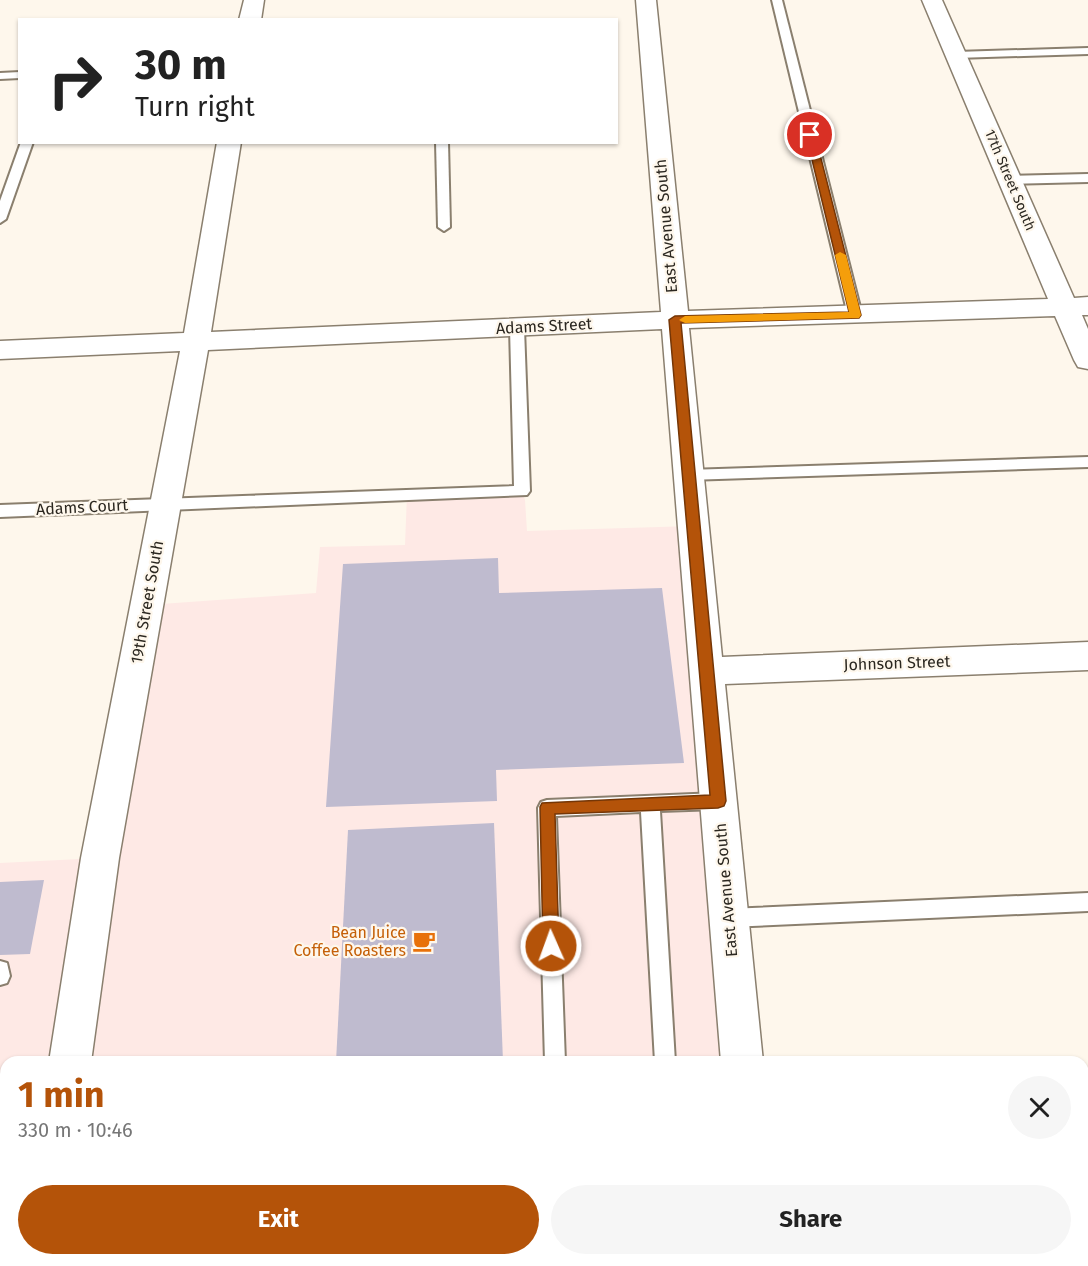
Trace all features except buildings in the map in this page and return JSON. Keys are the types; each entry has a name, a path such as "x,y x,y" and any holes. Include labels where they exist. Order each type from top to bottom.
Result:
{"street":[{"path":"250,18 254,0"},
{"name":"East Avenue South","path":"646,0 741,1056"},
{"name":"17th Street South","path":"932,0 1011,180 1077,307 1088,360"},
{"name":"19th Street South","path":"71,1056 100,858 196,340 229,144"},
{"name":"Adams Street","path":"0,350 675,320 1077,307"},
{"name":"Johnson Street","path":"707,671 1088,656"}],"lane":[{"path":"777,0 855,315"},
{"path":"956,55 1088,51"},
{"path":"0,76 18,75"},
{"path":"0,219 26,144"},
{"path":"442,144 444,227"},
{"path":"1011,180 1088,178"},
{"name":"Adams Court","path":"0,511 522,491 517,328"},
{"path":"688,474 1088,462"},
{"path":"555,1056 547,807 718,801"},
{"path":"650,804 665,1056"},
{"path":"728,918 1088,902"},
{"path":"0,970 0,976"}],"shaded area":[{"path":"522,491 525,500 527,531 692,526 741,1056 0,1056 0,863 100,858 147,605 316,593 320,547 405,545 407,494"}],"slow traffic":[{"path":"685,320 855,315 840,255"}],"place":[{"name":"Bean Juice Coffee Roasters","path":"424,941"}],"route":[{"path":"551,946 547,807 718,801 675,320 855,315 810,135"}]}
